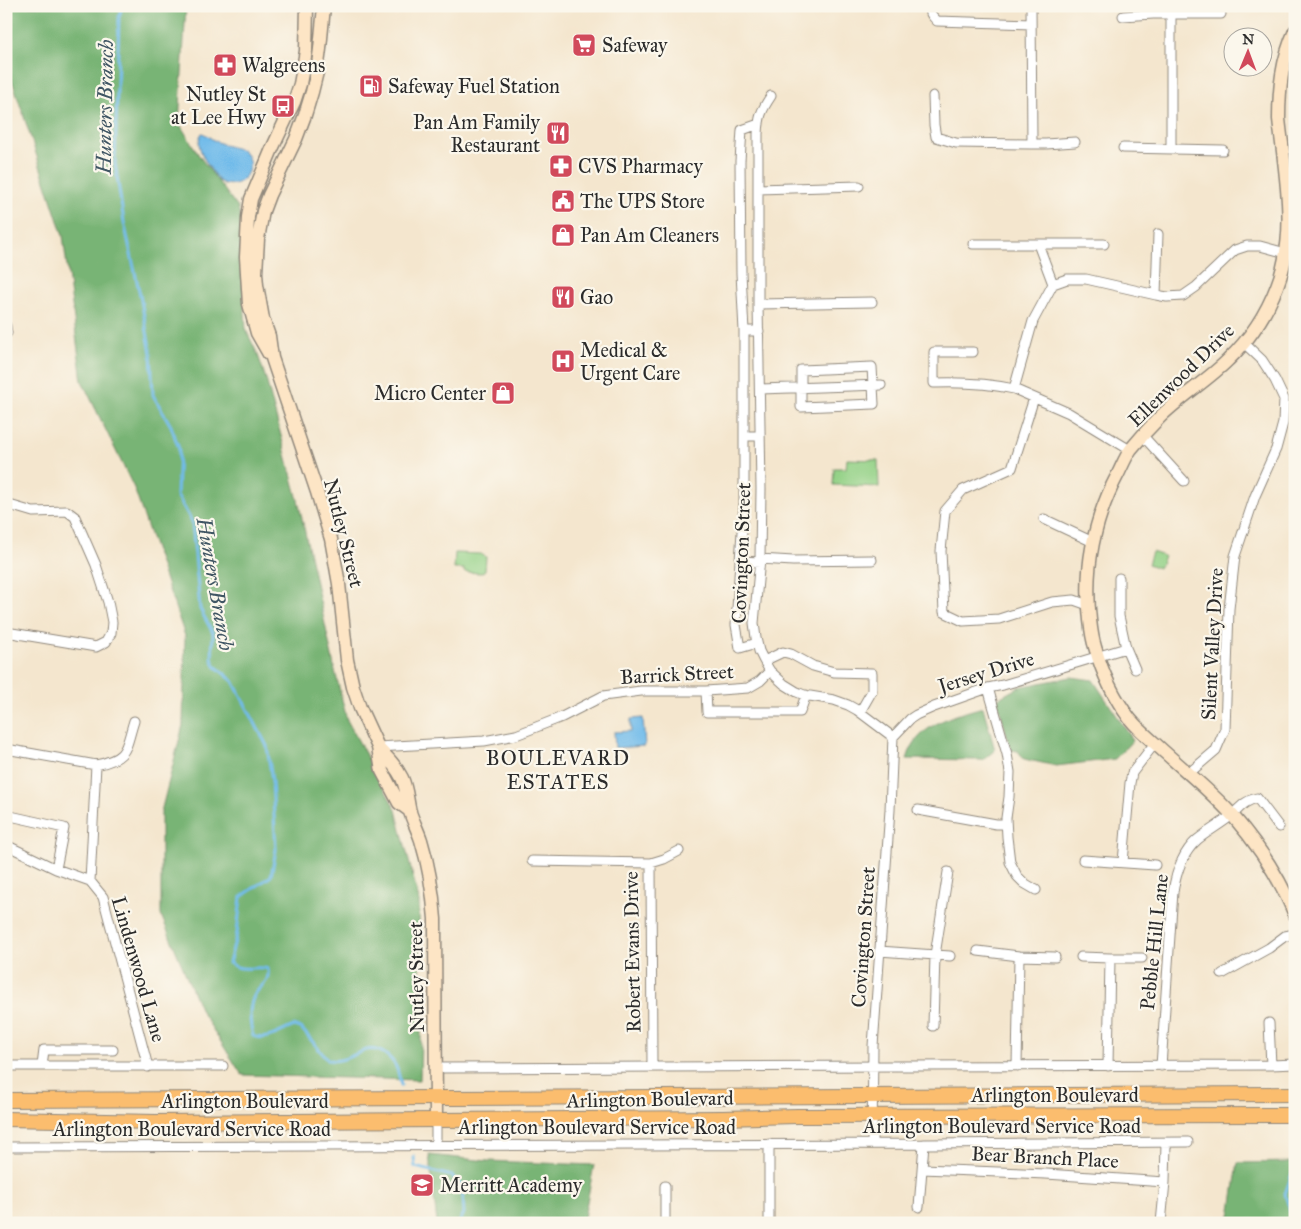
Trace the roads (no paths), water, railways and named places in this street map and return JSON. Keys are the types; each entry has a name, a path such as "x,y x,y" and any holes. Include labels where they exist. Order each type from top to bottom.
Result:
{"main road":[{"name":"Nutley Street","path":"272,358 257,333 249,304 246,257 248,217 251,199 294,102 300,84 306,51 307,6"},
{"name":"Nutley Street","path":"324,6 317,72 308,107 296,139 263,211 258,239 257,285 272,358 331,539 339,584 347,660 353,687 378,748 394,765 402,778 410,811 428,866 434,901 436,929 436,1120"},
{"name":"Ellenwood Drive","path":"1295,31 1285,59 1279,103 1289,210 1289,232 1281,275 1267,310 1244,343 1228,361 1183,396 1159,418 1130,450 1111,487 1096,530 1088,579 1088,604 1092,637 1098,657 1114,694 1132,720 1232,815 1249,835 1271,866 1295,915"},
{"name":"Arlington Boulevard","path":"6,1100 1295,1094"},
{"name":"Arlington Boulevard","path":"6,1120 156,1122 1295,1114"}],"street":[{"path":"930,6 932,17 937,21 1031,24"},
{"path":"1031,6 1032,144"},
{"path":"1123,16 1171,10 1221,14"},
{"path":"1171,10 1171,149"},
{"name":"Covington Street","path":"770,96 762,110 759,124 758,304 761,489 760,561 754,622 757,643 764,661 770,671 784,684 796,692 848,705 893,737 890,810 872,1046 872,1144"},
{"path":"933,96 936,137 956,143 1046,144 1076,142"},
{"path":"757,643 740,648 736,625 744,503 744,331 741,273 740,161 742,130 759,124"},
{"path":"1123,148 1223,150"},
{"path":"758,189 860,186"},
{"path":"1156,295 1158,234"},
{"path":"973,244 1104,244"},
{"path":"1038,244 1053,284"},
{"path":"1014,389 1033,321 1053,284 1067,279 1086,279 1167,297 1183,296 1196,288 1235,250 1247,246 1260,246 1286,254"},
{"path":"758,304 872,302"},
{"path":"744,331 759,331"},
{"name":"Silent Valley Drive","path":"1188,774 1216,750 1225,729 1229,609 1235,556 1255,496 1276,449 1283,423 1284,399 1275,380 1262,360 1244,343"},
{"path":"973,352 934,352 934,383 968,382 1014,389 1069,413 1130,450"},
{"path":"872,367 877,385 874,404 801,407 801,370 872,367"},
{"path":"760,389 877,385"},
{"path":"1034,398 1012,468 964,490 945,511 941,551 944,612 963,621 999,618 1052,602 1074,600 1088,604"},
{"path":"744,436 760,436"},
{"path":"1143,436 1184,481"},
{"path":"6,504 33,512 67,511 75,518 96,565 108,602 112,622 111,633 106,642 96,647 6,632"},
{"path":"1044,519 1093,542"},
{"path":"740,561 872,560"},
{"path":"1119,578 1119,616 1126,648 1135,669"},
{"name":"Jersey Drive","path":"893,737 910,719 934,707 988,688 1126,648"},
{"path":"764,661 783,652 791,654 813,666 834,672 872,673 872,690 860,712"},
{"name":"Barrick Street","path":"378,748 484,741 516,735 562,717 603,696 641,692 748,688 760,681 770,671"},
{"path":"988,688 1007,754 1010,772 1006,824 1010,862 1017,876 1036,890"},
{"path":"706,691 707,712 800,712 806,695"},
{"path":"6,749 96,765 109,762 121,756 134,721"},
{"path":"1122,862 1132,773 1155,743"},
{"name":"Lindenwood Lane","path":"96,765 90,881 102,897 148,1067"},
{"name":"Pebble Hill Lane","path":"1160,1066 1173,892 1176,876 1183,859 1196,842 1249,800 1257,798 1279,826"},
{"path":"918,810 996,824 1006,824"},
{"path":"6,815 64,828 56,869"},
{"path":"6,844 56,869 90,881"},
{"path":"651,863 664,859 678,851"},
{"path":"1083,860 1155,865"},
{"name":"Robert Evans Drive","path":"532,862 651,863 652,1066"},
{"path":"933,1026 935,955 948,872"},
{"path":"1222,974 1268,948 1284,936 1295,934"},
{"path":"879,951 950,956"},
{"path":"978,951 1019,956 1055,957"},
{"path":"1017,1066 1019,956"},
{"path":"1081,957 1142,958"},
{"path":"1108,1066 1110,958"},
{"path":"1269,1024 1271,1065"},
{"path":"42,1066 44,1050 113,1050"},
{"path":"436,1068 1295,1064"},
{"path":"6,1066 223,1066"},
{"name":"Nutley Street","path":"436,1120 436,1146"},
{"name":"Arlington Boulevard Service Road","path":"6,1147 1188,1142"},
{"path":"1161,1223 1166,1143"},
{"path":"769,1144 770,1223"},
{"path":"919,1207 924,1144"},
{"name":"Bear Branch Place","path":"922,1169 1046,1174 1165,1182"},
{"path":"665,1186 665,1223"}],"water":[{"path":"202,133 218,142 240,149 245,153 249,159 249,166 244,178 233,184 219,181 207,164 201,151 199,144"},
{"path":"643,718 645,746 615,748 614,732 631,731 631,719"}],"waterway":[{"name":"Hunters Branch","path":"122,6 119,17 115,163 124,222 151,353 153,395 171,426 179,449 177,495 192,522 200,609 213,633 212,659 215,666 233,681 267,746 272,781 276,850 271,876 241,897 237,933 229,963 241,968 268,969 266,982 256,992 252,1001 250,1021 253,1036 263,1038 294,1026 301,1028 328,1060 340,1060 362,1051 373,1049 385,1054 395,1064 401,1085"},
{"name":"Hunters Branch","path":"414,1157 415,1167 452,1176 462,1186 464,1213 459,1223"},
{"path":"1294,1223 1285,1194 1295,1166"}],"place":[{"name":"Safeway","path":"584,45"},
{"name":"Walgreens","path":"225,65"},
{"name":"Safeway Fuel Station","path":"371,86"},
{"name":"Nutley St at Lee Hwy","path":"283,106"},
{"name":"Pan Am Family Restaurant","path":"558,133"},
{"name":"CVS Pharmacy","path":"561,166"},
{"name":"The UPS Store","path":"563,201"},
{"name":"Pan Am Cleaners","path":"563,235"},
{"name":"Gao","path":"563,297"},
{"name":"Medical & Urgent Care","path":"563,361"},
{"name":"Micro Center","path":"503,393"},
{"name":"Merritt Academy","path":"422,1185"}],"district":[{"name":"BOULEVARD ESTATES","path":"558,770"}]}
